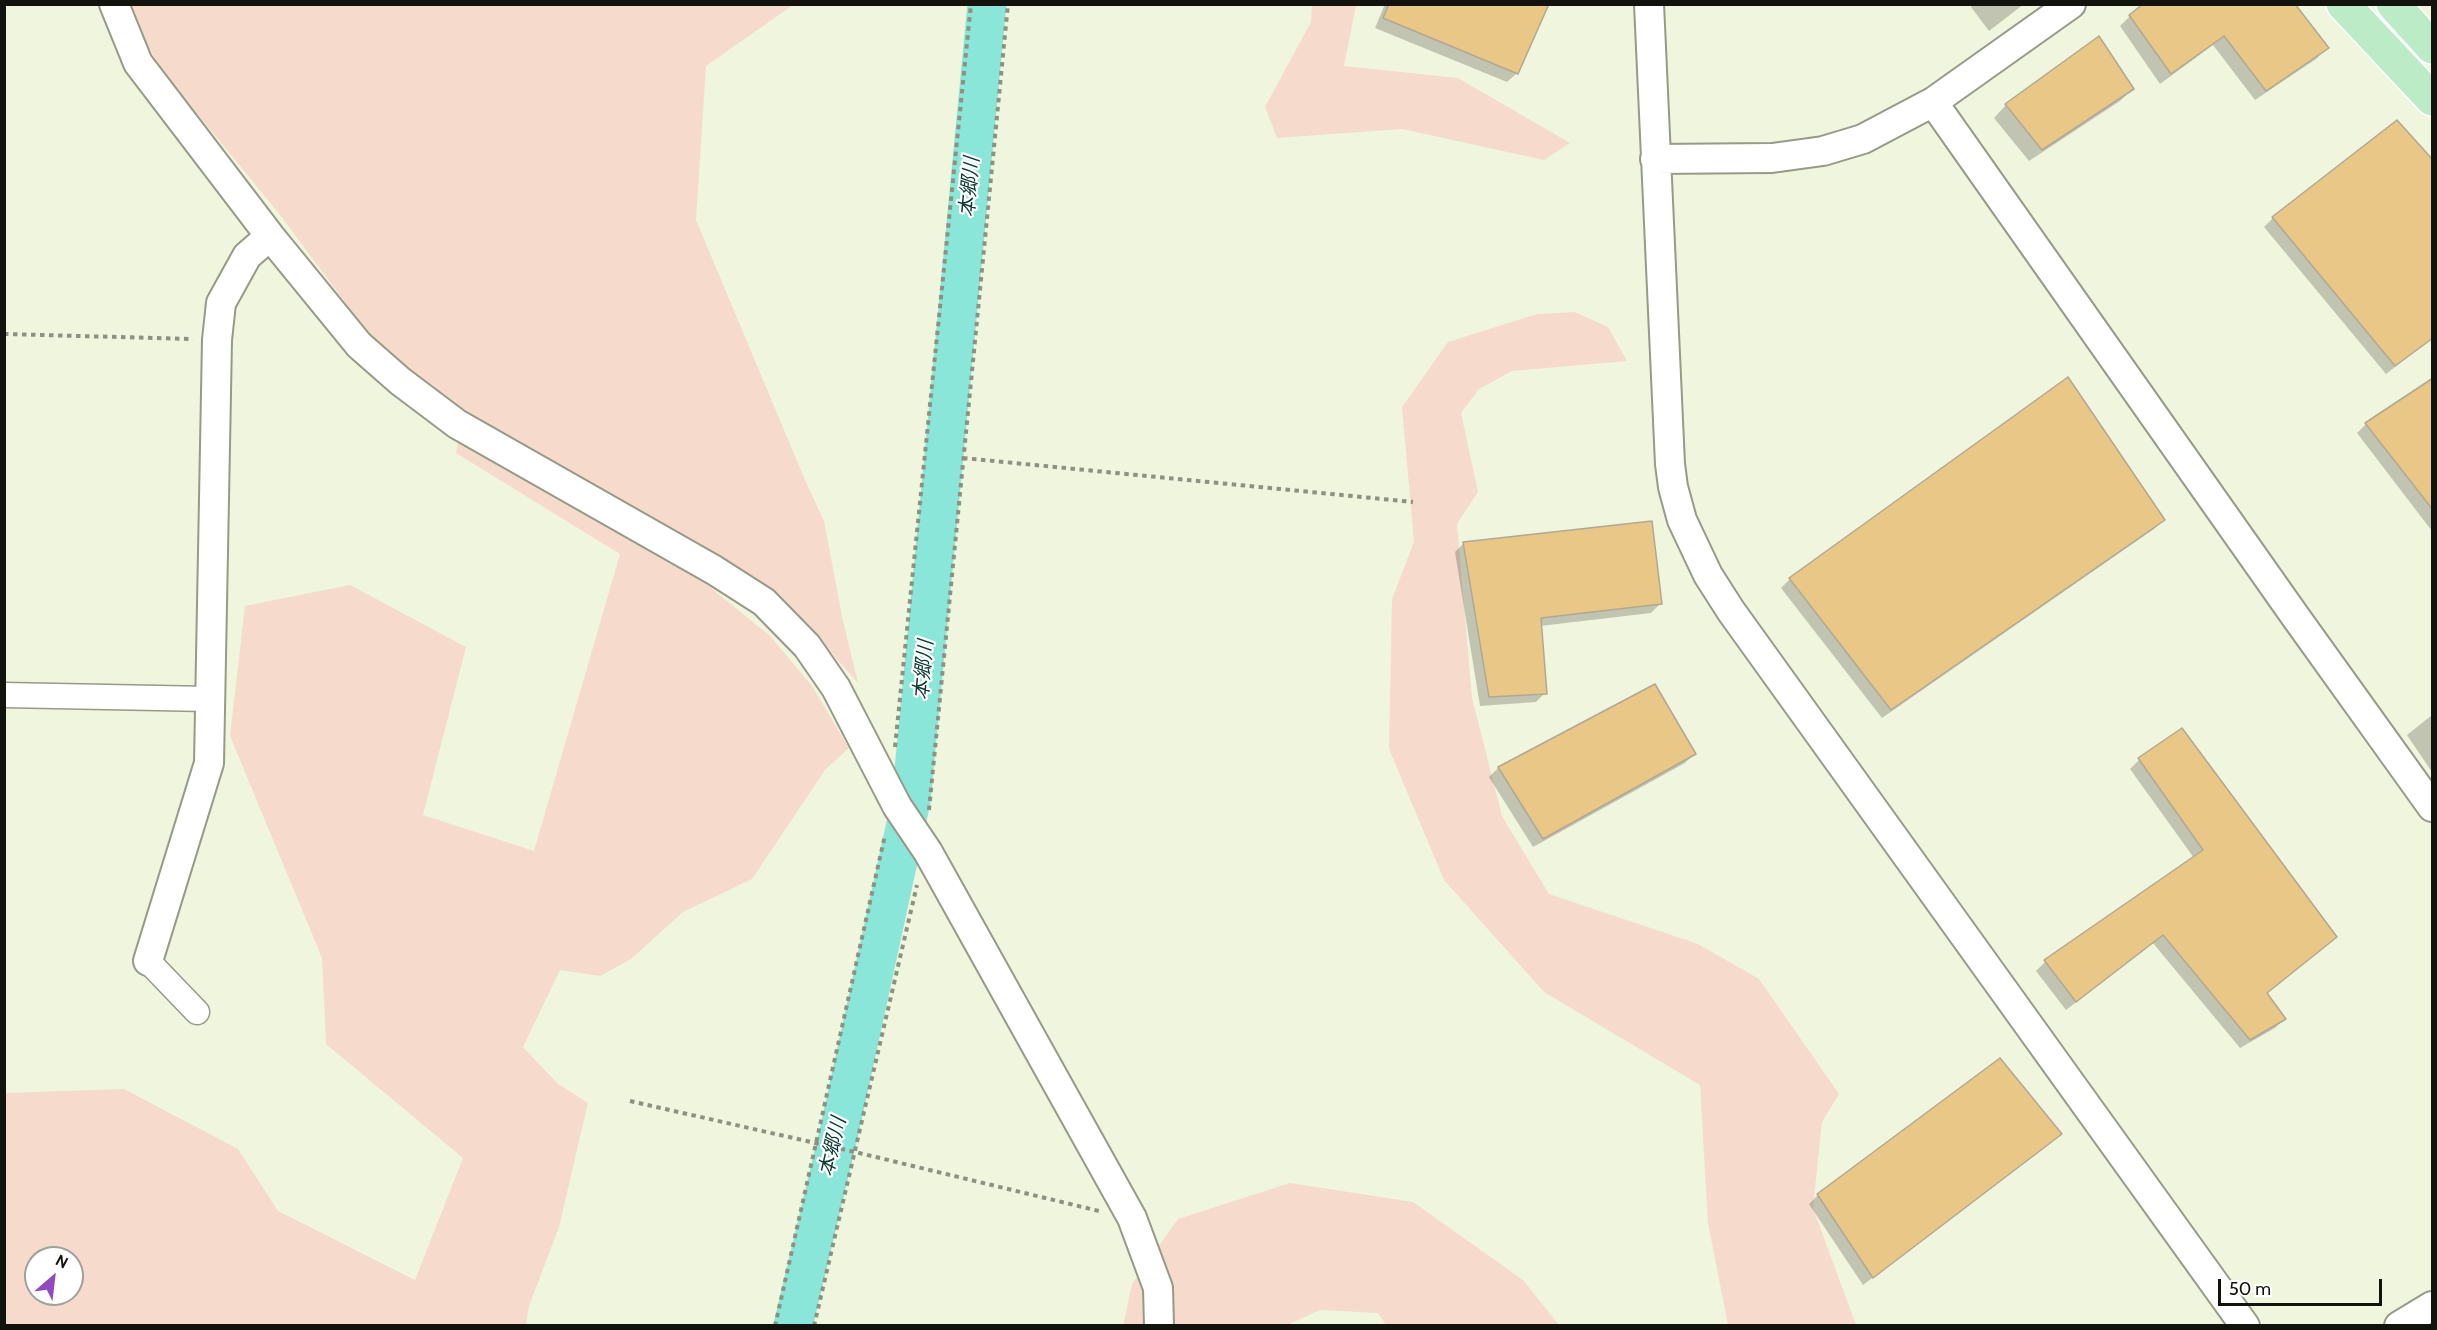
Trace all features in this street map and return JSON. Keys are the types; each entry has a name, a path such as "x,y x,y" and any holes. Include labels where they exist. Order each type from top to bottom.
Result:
{"main road":[{"path":"2343,4 2433,99"},
{"path":"2393,4 2433,47"}],"street":[{"path":"114,4 138,63 270,236 359,345 400,381 457,424 714,570 764,602 807,646 824,671 891,807 924,846 1132,1218 1158,1288 1159,1326"},
{"path":"1649,4 1670,464 1673,487 1682,520 1708,575 1731,611 2245,1326"},
{"path":"1655,159 1773,158 1823,151 1863,139 1933,102 2071,4"},
{"path":"1933,102 2281,596 2433,807"},
{"path":"197,1012 148,961 209,764 208,699 217,340 221,303 248,256 270,236"},
{"path":"4,695 208,699"},
{"path":"2399,1326 2433,1306"}],"path":[{"path":"775,1326 818,1143 891,807 970,4"},
{"path":"814,1326 924,846 1008,4"},
{"path":"4,334 217,340"},
{"path":"963,458 1413,502"},
{"path":"630,1101 1132,1218"}],"shaded area":[{"path":"130,5 793,5 706,66 696,220 824,521 843,621 858,683 781,596 468,415 372,339 281,216 163,72 140,33"},
{"path":"1312,5 1356,5 1344,66 1458,78 1570,143 1544,160 1402,129 1277,138 1265,107 1311,22"},
{"path":"1575,312 1608,327 1627,361 1512,371 1479,389 1461,413 1478,492 1457,524 1472,698 1502,816 1549,894 1698,944 1759,979 1839,1094 1822,1122 1813,1208 1856,1325 1728,1325 1708,1223 1700,1085 1544,992 1444,880 1389,749 1392,599 1414,542 1402,407 1448,342 1537,314"},
{"path":"460,434 705,583 770,636 812,686 849,748 825,770 752,879 683,912 631,959 600,976 560,970 523,1047 558,1084 588,1103 559,1227 529,1306 526,1325 5,1325 4,1093 124,1089 238,1149 278,1211 415,1280 463,1158 326,1044 322,958 230,736 245,606 350,585 466,647 423,815 534,851 620,554 456,453"},
{"path":"1290,1183 1413,1202 1523,1280 1559,1325 1386,1325 1378,1313 1320,1310 1287,1325 1123,1326 1132,1284 1178,1219"}],"building":[{"path":"1389,4 1549,4 1518,74 1383,18"},
{"path":"2143,4 2295,4 2329,48 2266,91 2224,36 2171,74 2129,15"},
{"path":"2099,36 2134,89 2042,150 2005,104"},
{"path":"2397,120 2433,160 2433,338 2395,366 2272,217"},
{"path":"2068,377 2165,520 1891,710 1789,578"},
{"path":"2433,378 2433,510 2365,423"},
{"path":"1652,521 1662,604 1541,618 1547,694 1489,697 1463,542"},
{"path":"1655,684 1696,754 1543,839 1498,767"},
{"path":"2182,728 2337,937 2267,993 2286,1019 2250,1040 2163,935 2076,1002 2044,960 2203,850 2138,758"},
{"path":"2000,1058 2062,1134 1873,1278 1817,1194"}],"waterway":[{"name":"本郷川","path":"793,1326 839,1132 911,801 987,4"}]}
